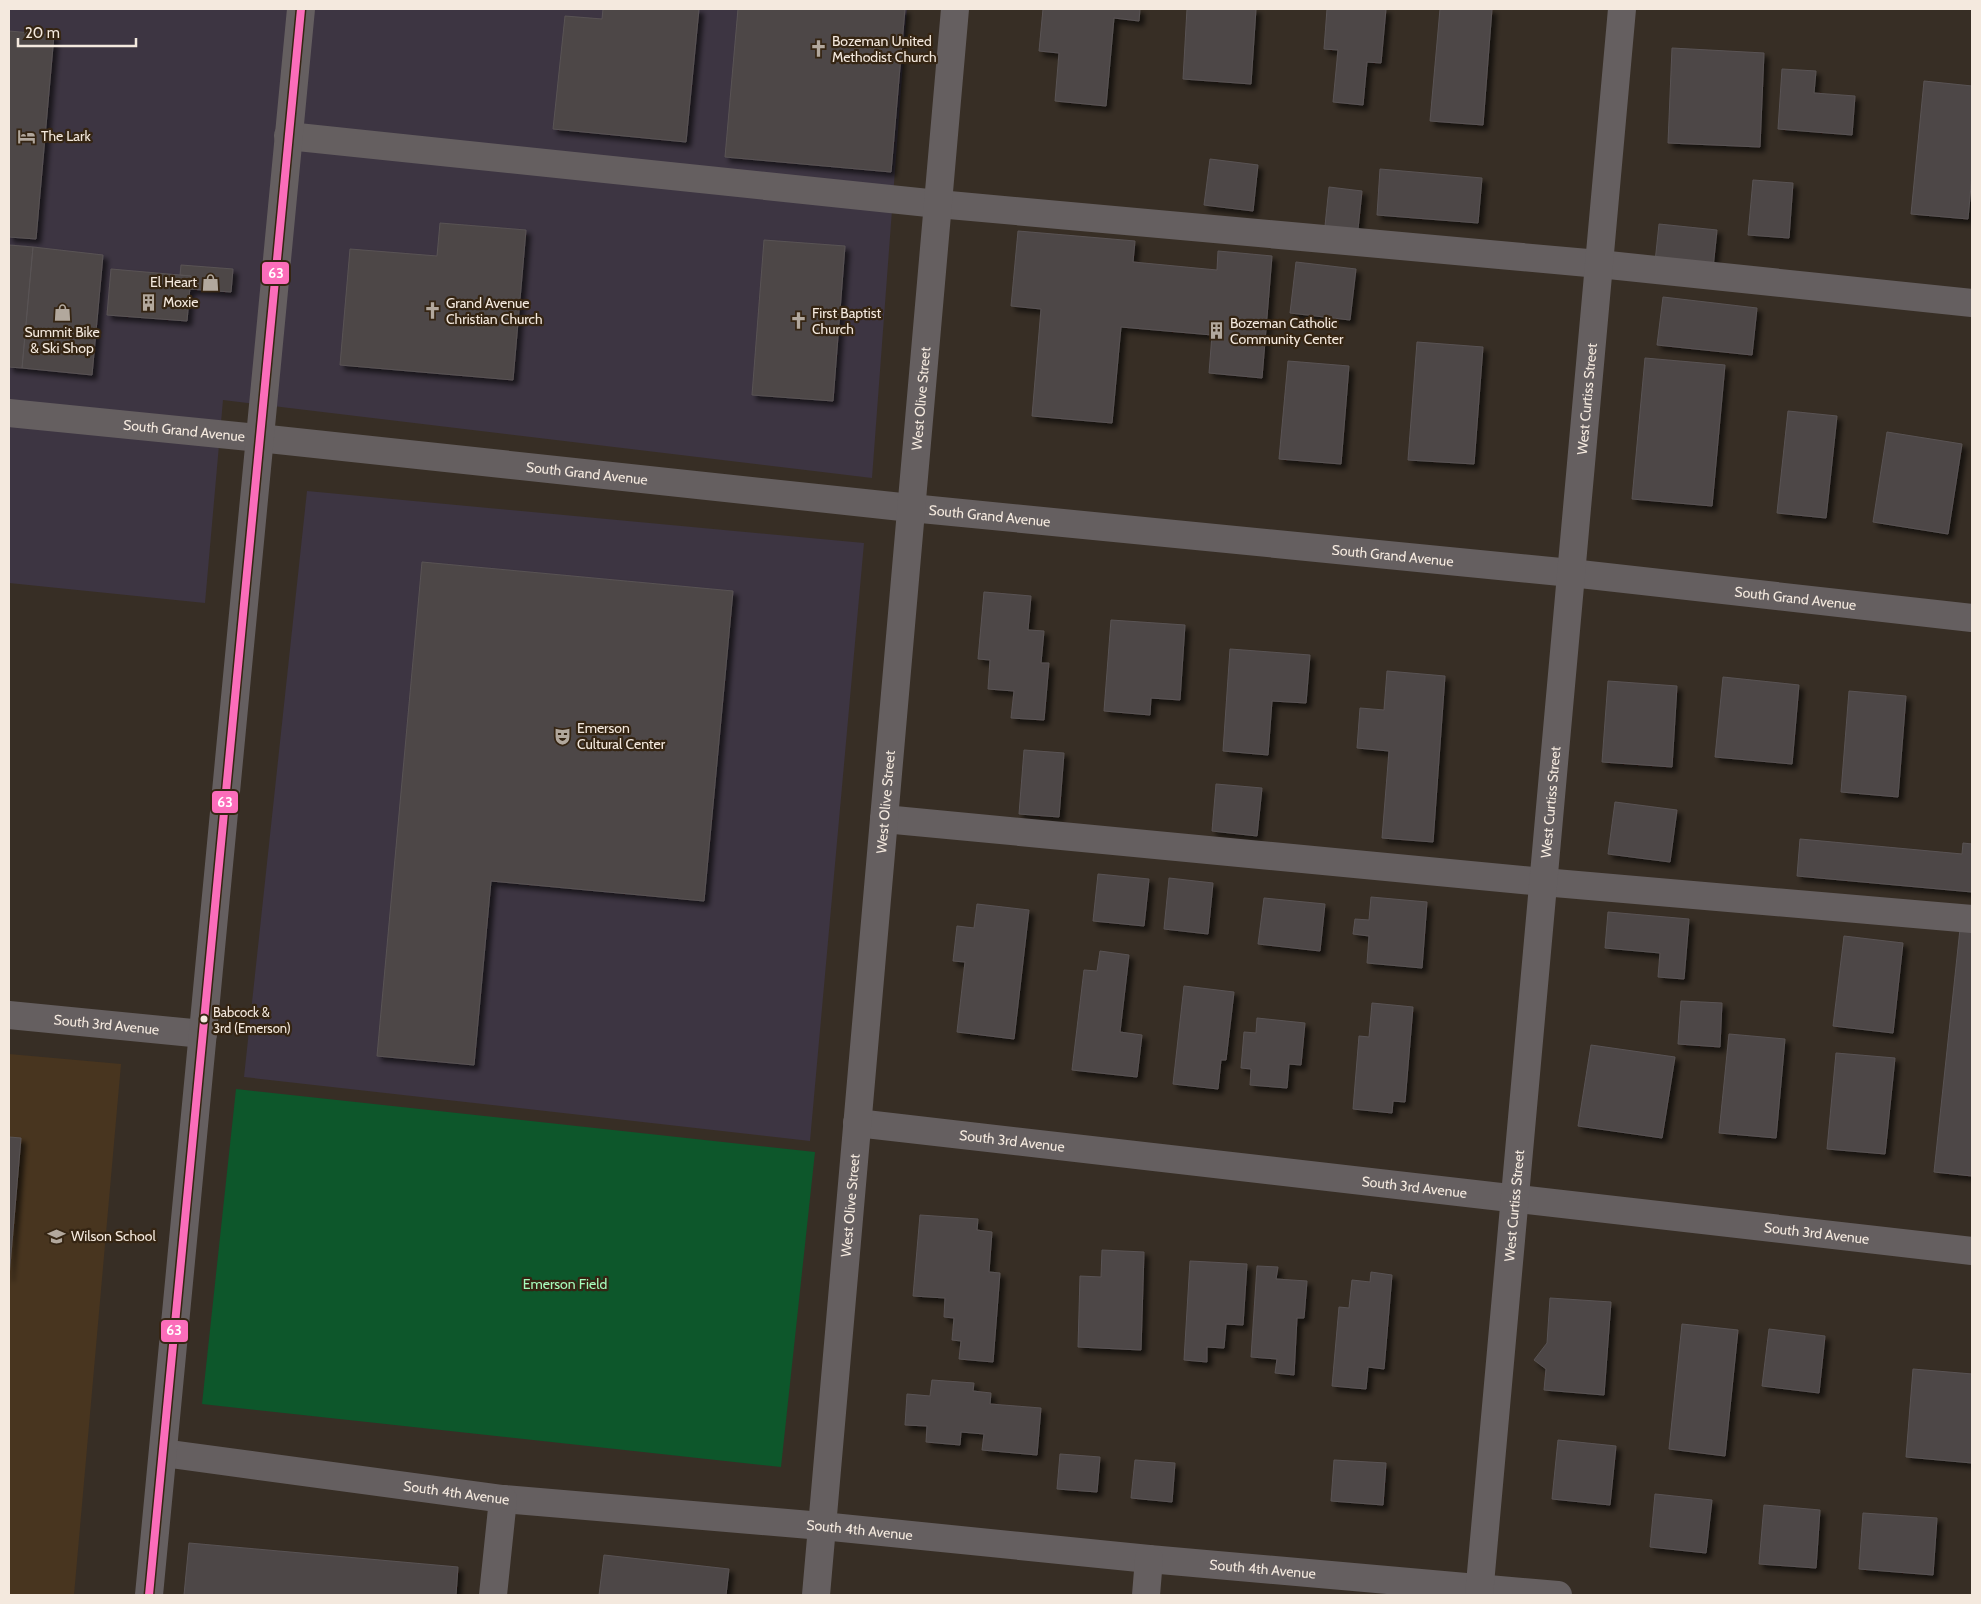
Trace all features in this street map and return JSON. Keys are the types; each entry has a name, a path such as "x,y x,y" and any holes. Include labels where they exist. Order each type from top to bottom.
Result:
{"street":[{"path":"149,1595 301,9"},
{"name":"West Olive Street","path":"816,1595 955,9"},
{"name":"West Curtiss Street","path":"1479,1592 1622,9"},
{"path":"288,136 938,204 1599,264 1972,303"},
{"name":"South Grand Avenue","path":"9,414 259,438 911,508 1571,573 1972,618"},
{"path":"884,819 1543,882 1972,919"},
{"name":"South 3rd Avenue","path":"9,1015 203,1034"},
{"name":"South 3rd Avenue","path":"857,1124 1972,1251"},
{"name":"South 4th Avenue","path":"163,1453 503,1499 822,1526 1479,1592 1558,1595"},
{"path":"493,1595 503,1499"},
{"path":"1146,1595 1149,1560"}],"shaded area":[{"path":"9,9 907,9 872,478 223,400 205,603 9,583"},
{"path":"307,491 864,543 810,1141 244,1077"},
{"name":"Wilson School","path":"9,1054 121,1064 74,1595 9,1595"}],"green space":[{"name":"Emerson Field","path":"236,1089 815,1152 781,1467 202,1404"}],"building":[{"path":"603,9 699,9 686,142 553,129 565,16 602,19"},
{"path":"738,9 905,9 891,172 725,157"},
{"path":"1043,9 1140,9 1139,21 1114,18 1106,106 1055,101 1059,53 1039,51"},
{"path":"1187,9 1256,9 1251,84 1183,79"},
{"path":"1327,9 1386,9 1381,63 1367,62 1363,105 1333,102 1338,50 1324,49"},
{"path":"1440,9 1492,9 1483,125 1430,121"},
{"name":"The Lark","path":"9,31 54,35 36,239 9,237"},
{"path":"1672,48 1764,53 1760,147 1668,143"},
{"path":"1782,69 1816,71 1814,93 1855,96 1852,135 1778,129"},
{"path":"1924,81 1972,86 1972,175 1968,219 1911,214"},
{"path":"1210,159 1258,165 1253,211 1204,205"},
{"path":"1380,169 1482,178 1478,223 1377,215"},
{"path":"1753,180 1793,183 1789,238 1748,235"},
{"path":"1329,187 1362,191 1358,229 1325,226"},
{"name":"Grand Avenue Christian Church","path":"440,223 526,230 513,380 340,365 350,249 437,256"},
{"path":"1659,224 1717,230 1713,268 1655,262"},
{"name":"Bozeman Catholic Community Center","path":"1018,231 1135,241 1133,262 1217,270 1218,251 1272,256 1262,378 1209,373 1212,335 1121,327 1112,423 1032,416 1041,309 1011,306"},
{"name":"First Baptist Church","path":"764,240 845,246 833,401 752,395"},
{"path":"9,245 33,247 22,368 9,367"},
{"name":"Summit Bike & Ski Shop","path":"33,247 103,255 92,375 22,368"},
{"path":"1296,262 1356,269 1350,320 1290,313"},
{"name":"El Heart","path":"181,265 233,269 231,292 189,289 191,276 180,275"},
{"name":"Moxie","path":"111,269 191,276 187,321 107,315"},
{"path":"1663,297 1757,308 1752,355 1657,345"},
{"path":"1417,342 1483,347 1474,464 1408,460"},
{"path":"1645,358 1725,365 1712,506 1632,499"},
{"path":"1288,361 1349,366 1341,464 1279,459"},
{"path":"1788,411 1837,416 1826,518 1777,513"},
{"path":"1887,432 1962,444 1948,534 1873,522"},
{"name":"Emerson Cultural Center","path":"422,562 733,591 704,901 491,881 474,1065 377,1056"},
{"path":"984,592 1031,596 1028,630 1044,631 1041,663 1049,663 1044,720 1011,718 1014,691 988,689 990,660 978,659"},
{"path":"1111,620 1185,625 1180,700 1151,698 1150,715 1104,711"},
{"path":"1230,649 1310,655 1306,703 1272,701 1268,755 1223,751"},
{"path":"1387,671 1445,676 1433,842 1382,838 1389,751 1357,748 1360,708 1384,710"},
{"path":"1723,677 1799,685 1792,764 1715,757"},
{"path":"1608,681 1677,686 1672,767 1602,762"},
{"path":"1849,691 1906,696 1898,797 1841,792"},
{"path":"1024,750 1064,753 1059,817 1019,814"},
{"path":"1216,784 1262,788 1257,836 1212,831"},
{"path":"1615,802 1677,810 1670,862 1608,854"},
{"path":"1800,839 1962,854 1963,843 1972,844 1972,892 1797,876"},
{"path":"1098,874 1149,879 1144,926 1093,921"},
{"path":"1169,878 1213,883 1208,934 1164,929"},
{"path":"1371,897 1427,902 1422,968 1367,963 1369,936 1353,934 1355,919 1369,920"},
{"path":"1264,898 1325,904 1320,951 1258,944"},
{"path":"977,904 1029,910 1014,1039 957,1032 965,962 953,961 957,926 974,928"},
{"path":"1608,912 1689,919 1684,979 1658,977 1660,953 1605,948"},
{"path":"1960,929 1972,930 1972,1176 1934,1172"},
{"path":"1844,936 1903,943 1893,1033 1833,1026"},
{"path":"1100,951 1129,955 1120,1032 1142,1035 1137,1077 1072,1070 1084,970 1097,971"},
{"path":"1184,986 1234,992 1226,1060 1221,1060 1218,1089 1173,1084"},
{"path":"1681,1001 1722,1003 1720,1047 1678,1044"},
{"path":"1372,1003 1413,1007 1405,1102 1393,1101 1392,1113 1353,1109 1359,1036 1369,1037"},
{"path":"1257,1018 1305,1023 1301,1065 1289,1064 1287,1088 1250,1085 1251,1069 1241,1068 1244,1032 1256,1033"},
{"path":"1729,1034 1785,1039 1776,1138 1719,1133"},
{"path":"1591,1045 1675,1057 1662,1138 1578,1126"},
{"path":"1836,1053 1895,1058 1885,1154 1827,1149"},
{"path":"9,1137 21,1138 9,1277"},
{"path":"920,1215 978,1219 977,1230 992,1232 989,1272 1000,1273 993,1362 959,1359 961,1341 952,1340 954,1318 944,1317 945,1298 913,1296"},
{"path":"1102,1250 1144,1252 1141,1350 1078,1347 1080,1276 1101,1277"},
{"path":"1190,1261 1247,1264 1243,1325 1226,1324 1224,1348 1207,1347 1207,1362 1184,1360"},
{"path":"1257,1266 1278,1267 1276,1279 1307,1281 1304,1318 1297,1318 1294,1375 1275,1373 1277,1359 1251,1357"},
{"path":"1371,1272 1392,1275 1384,1369 1368,1367 1366,1389 1332,1386 1339,1307 1349,1308 1352,1280 1370,1282"},
{"path":"1550,1298 1611,1302 1604,1395 1544,1390 1546,1369 1534,1360 1547,1343"},
{"path":"1682,1324 1738,1330 1725,1456 1669,1449"},
{"path":"1769,1329 1825,1336 1819,1393 1762,1386"},
{"path":"1913,1369 1972,1374 1972,1463 1906,1457"},
{"path":"932,1380 974,1383 973,1391 991,1393 990,1404 1041,1408 1037,1455 982,1450 984,1434 961,1432 960,1445 926,1442 927,1426 905,1425 907,1394 930,1396"},
{"path":"1558,1440 1616,1446 1610,1505 1552,1499"},
{"path":"1060,1454 1100,1457 1097,1492 1057,1489"},
{"path":"1135,1460 1175,1463 1172,1502 1131,1498"},
{"path":"1334,1460 1386,1463 1383,1505 1331,1501"},
{"path":"1655,1494 1712,1500 1706,1553 1650,1547"},
{"path":"1764,1505 1820,1510 1816,1568 1759,1564"},
{"path":"1863,1513 1937,1518 1933,1575 1859,1569"},
{"path":"189,1543 458,1567 456,1595 184,1595"},
{"path":"604,1555 729,1569 726,1595 599,1595"}],"transit line":[{"name":"63","path":"149,1595 301,9"}],"place":[{"name":"Bozeman United Methodist Church","path":"818,49"},
{"name":"The Lark","path":"27,136"},
{"name":"El Heart","path":"211,282"},
{"name":"Moxie","path":"149,302"},
{"name":"Grand Avenue Christian Church","path":"432,311"},
{"name":"Summit Bike & Ski Shop","path":"62,312"},
{"name":"First Baptist Church","path":"798,321"},
{"name":"Bozeman Catholic Community Center","path":"1216,331"},
{"name":"Emerson Cultural Center","path":"563,736"},
{"name":"Babcock & 3rd (Emerson)","path":"204,1019"},
{"name":"Wilson School","path":"57,1236"}]}
